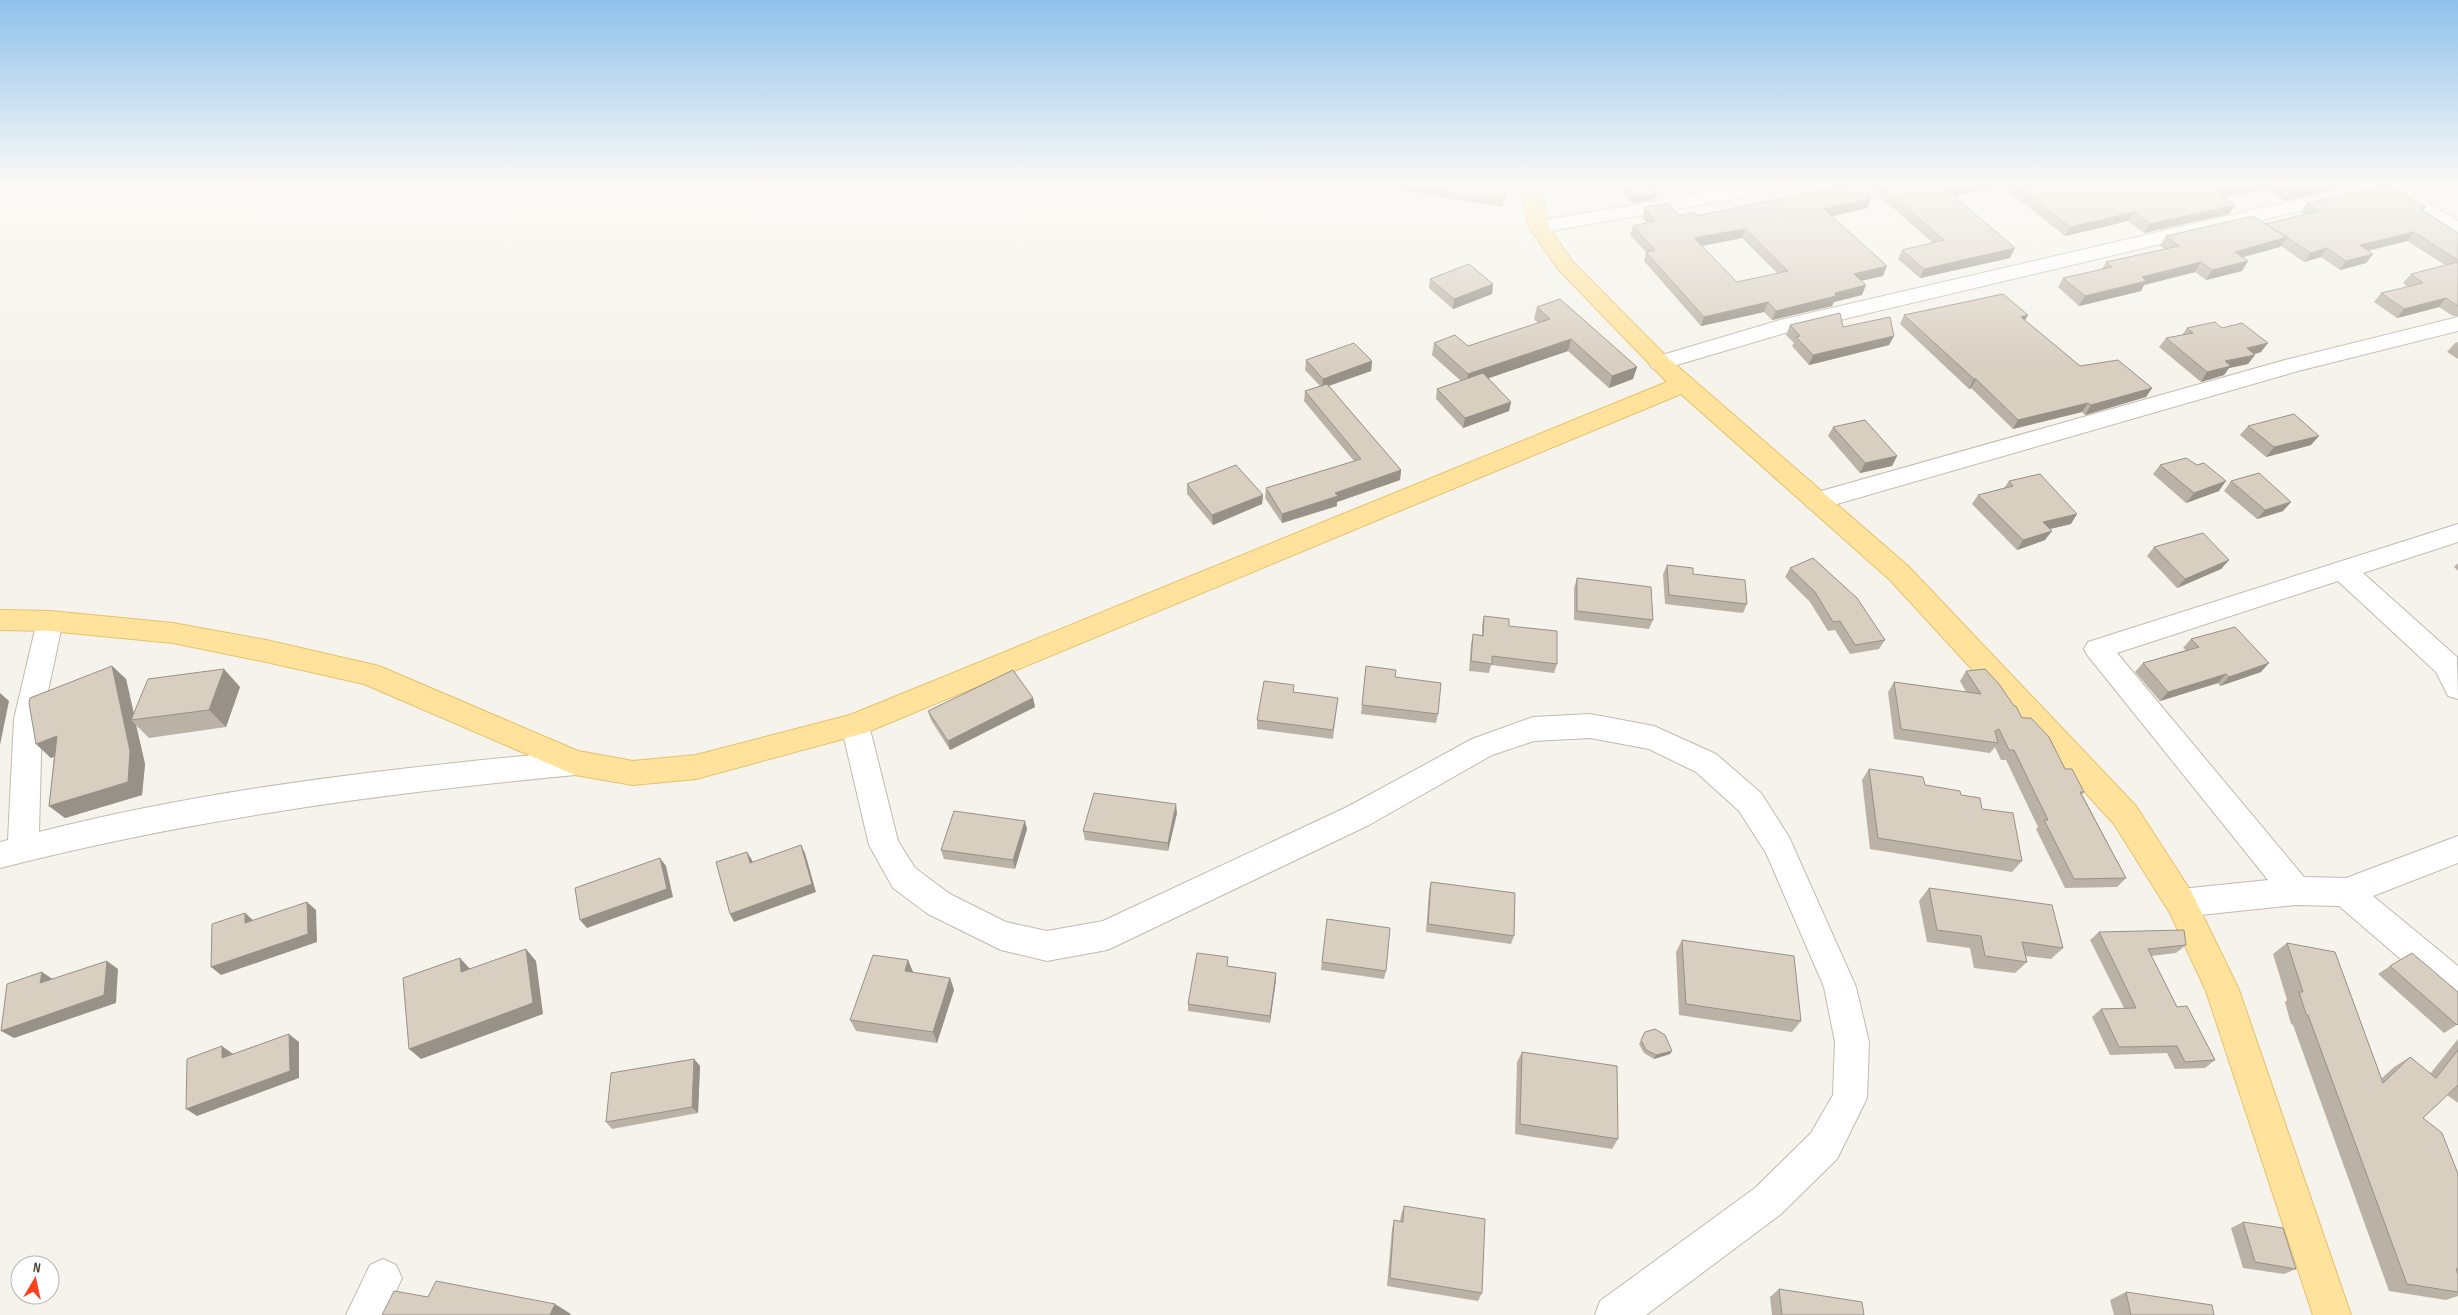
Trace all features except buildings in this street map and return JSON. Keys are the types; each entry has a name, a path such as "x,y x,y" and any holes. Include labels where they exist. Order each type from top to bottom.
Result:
{"main road":[{"path":"1551,244 1565,265 1660,364 1899,573 2125,815 2181,902 2222,990 2332,1315"},
{"path":"0,620 50,621 172,634 369,674 575,763 633,773 696,767 855,725 1683,384"}],"street":[{"path":"1660,364 1780,327 2128,244"},
{"path":"1816,500 2293,365 2458,324"},
{"path":"2296,891 2098,649 2458,533"},
{"path":"2342,570 2447,665 2458,688"},
{"path":"50,621 28,719 11,852 111,826 297,793 432,776 575,763"},
{"path":"855,725 884,845 904,878 939,904 1000,935 1047,946 1107,935 1358,816 1482,747 1532,729 1590,726 1654,738 1706,763 1750,802 1778,846 1840,987 1852,1042 1850,1098 1824,1146 1768,1200 1614,1315"},
{"path":"2181,902 2296,891 2346,892 2458,849"},
{"path":"2346,892 2458,987"},
{"path":"365,1315 383,1278"}]}
